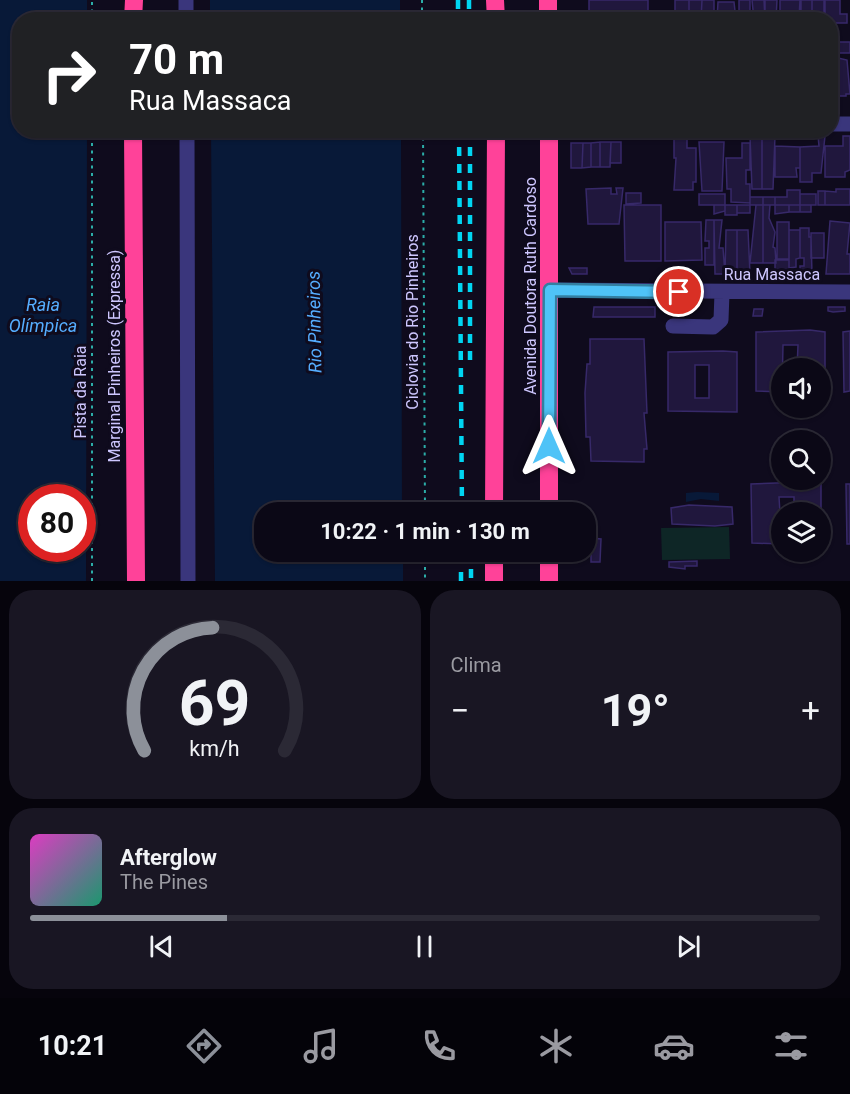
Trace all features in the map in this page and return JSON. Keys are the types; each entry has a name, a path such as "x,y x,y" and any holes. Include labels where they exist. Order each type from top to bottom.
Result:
{"highway":[{"name":"Marginal Pinheiros (Expressa)","path":"133,138 136,581"},
{"path":"494,502 496,138"},
{"name":"Avenida Doutora Ruth Cardoso","path":"549,138 549,502"},
{"path":"494,562 494,581"},
{"path":"549,562 549,581"}],"street":[{"path":"187,138 188,581"},
{"name":"Rua Massaca","path":"550,290 722,293 850,292"},
{"path":"673,326 713,327 721,320 722,293"}],"path":[{"name":"Pista da Raia","path":"92,138 92,581"},
{"name":"Ciclovia do Rio Pinheiros","path":"423,138 425,502"},
{"path":"425,562 425,581"}],"green space":[{"path":"729,527 730,559 662,560 661,528"}],"water":[{"name":"Raia Olímpica","path":"0,0 87,0 87,12 12,12 12,138 87,138 86,484 18,484 18,562 86,562 86,581 0,581"},
{"path":"210,0 400,0 400,12 210,12"},
{"name":"Rio Pinheiros","path":"211,138 401,138 402,502 254,502 254,562 403,562 403,581 215,581"},
{"path":"686,493 719,493 719,501 701,499 686,502"}],"building":[{"path":"589,0 648,0 648,12 589,12"},
{"path":"675,0 689,0 689,12 675,12"},
{"path":"689,0 702,0 701,12 689,12"},
{"path":"702,0 714,0 714,12 701,12"},
{"path":"739,0 750,0 750,12 739,12"},
{"path":"752,0 764,0 765,12 753,12"},
{"path":"765,0 777,0 776,12 765,12"},
{"path":"780,0 800,0 799,12 780,12"},
{"path":"801,0 812,0 812,12 801,12"},
{"path":"812,0 824,0 824,12 812,12"},
{"path":"825,0 840,0 840,14 847,14 847,23 838,23 838,12 825,12"},
{"path":"718,2 734,2 735,12 717,12"},
{"path":"838,42 850,42 850,53 838,53"},
{"path":"838,58 847,60 850,94 846,96 838,96"},
{"path":"843,136 850,136 850,170 845,172 845,177 825,177 825,146 843,146"},
{"path":"674,138 687,138 687,148 696,148 696,182 693,182 693,190 674,190 676,158 674,158"},
{"path":"750,138 762,138 762,189 752,189"},
{"path":"762,138 775,138 773,189 762,189"},
{"path":"818,138 825,138 821,173 812,173 812,182 800,182 800,147 819,146"},
{"path":"600,142 600,167 591,167 591,143"},
{"path":"600,142 611,142 610,167 600,167"},
{"path":"611,142 621,142 621,163 610,163"},
{"path":"699,142 724,142 722,191 702,191"},
{"path":"571,143 583,143 582,168 571,168"},
{"path":"583,143 591,143 591,167 582,168"},
{"path":"742,143 750,143 750,170 746,170 746,184 750,184 750,203 731,202 731,189 727,189 726,158 742,158"},
{"path":"775,146 800,147 800,168 796,168 797,177 775,177"},
{"path":"611,188 611,194 617,194 616,188 623,188 619,224 588,224 586,189"},
{"path":"836,189 850,189 850,205 825,205 825,191 836,192"},
{"path":"787,190 800,190 800,205 775,205 775,197 787,197"},
{"path":"818,191 825,191 825,205 818,205"},
{"path":"626,193 641,193 641,203 626,204"},
{"path":"699,194 725,194 725,205 699,205"},
{"path":"800,194 816,194 816,205 800,205"},
{"path":"750,197 763,197 763,205 750,205"},
{"path":"763,197 775,197 775,205 763,205"},
{"path":"624,205 661,205 661,261 625,261"},
{"path":"714,205 725,205 725,211 714,214"},
{"path":"725,205 737,205 737,215 725,215"},
{"path":"737,205 750,205 750,213 737,213"},
{"path":"756,205 763,205 763,263 750,263"},
{"path":"763,205 770,205 769,218 775,232 773,247 776,263 763,263"},
{"path":"775,205 789,205 789,212 775,214"},
{"path":"789,205 800,205 800,212 789,212"},
{"path":"800,205 811,205 811,212 800,212"},
{"path":"706,220 714,220 714,265 705,265 705,248 709,248 709,241 705,241"},
{"path":"714,220 722,220 719,248 723,248 725,274 715,274"},
{"path":"830,221 850,223 847,254 850,254 850,274 826,274"},
{"path":"665,222 701,222 702,260 665,261"},
{"path":"777,222 789,222 789,259 777,259"},
{"path":"800,228 809,228 812,274 800,274 800,266 804,266 804,258 800,258"},
{"path":"726,230 737,230 737,274 725,274"},
{"path":"737,230 748,230 750,274 737,274"},
{"path":"789,230 800,230 800,258 796,259 796,267 789,268"},
{"path":"811,233 824,233 824,258 811,258"},
{"path":"775,260 789,260 789,274 775,274"},
{"path":"569,268 587,268 587,274 572,274"},
{"path":"594,307 655,307 655,317 593,317"},
{"path":"828,307 845,307 845,311 828,311"},
{"path":"754,309 763,309 762,316 753,316"},
{"path":"810,330 825,332 825,358 797,358 798,345 783,345 783,358 771,358 771,392 756,391 756,332"},
{"path":"850,331 850,391 844,392 843,332"},
{"path":"590,339 644,339 647,413 644,413 647,449 644,449 644,462 591,461 590,437 586,437 585,393 587,364 590,364"},
{"path":"668,352 737,352 737,412 668,411","holes":["695,365 709,365 709,398 695,398"]},
{"path":"771,483 771,490 821,490 821,502 794,502 794,497 779,497 779,502 771,502 771,544 752,543 751,484"},
{"path":"846,484 850,484 850,544 847,544"},
{"path":"689,505 732,507 733,524 715,526 672,524 671,508"},
{"path":"596,538 601,539 600,562 596,562"},
{"path":"697,561 697,566 685,566 685,569 669,567 669,562"}],"railway":[{"path":"458,0 458,12"},
{"path":"469,0 469,12"},
{"path":"459,138 462,502"},
{"path":"470,138 470,366"},
{"path":"461,562 461,581"},
{"path":"471,562 471,581"}],"route":[{"path":"549,446 550,290 679,292"}]}
